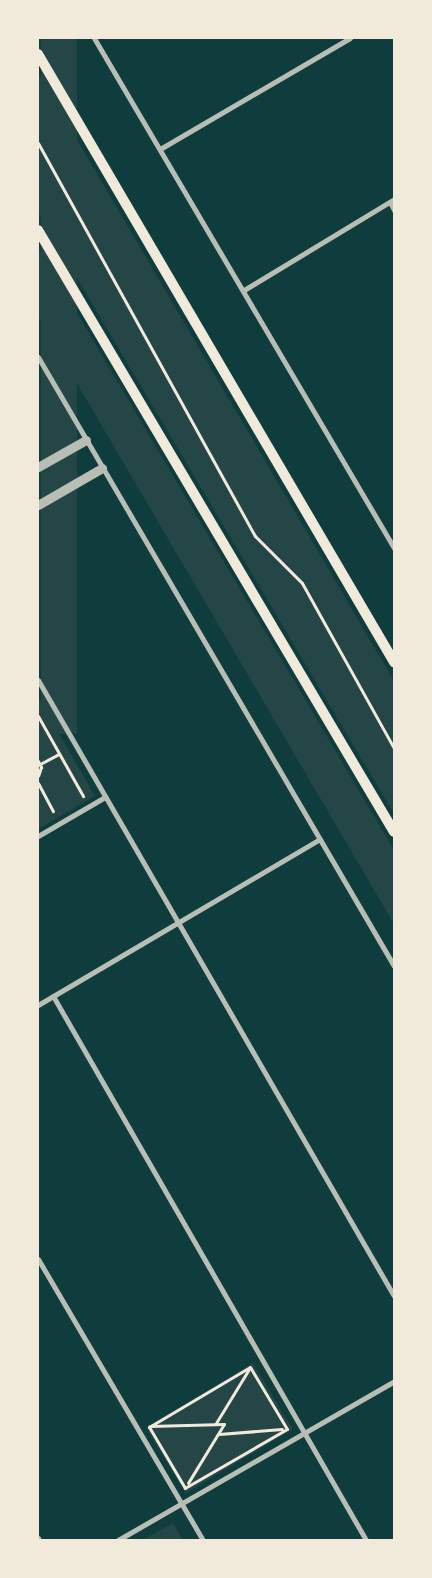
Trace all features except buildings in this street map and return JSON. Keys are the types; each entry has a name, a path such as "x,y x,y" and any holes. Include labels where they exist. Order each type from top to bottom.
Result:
{"main road":[{"path":"38,54 394,662"},
{"path":"38,230 394,832"}],"street":[{"path":"94,38 244,290 394,548"},
{"path":"160,148 350,38"},
{"path":"244,290 392,201 394,210"},
{"path":"38,357 394,966"},
{"path":"38,467 86,440"},
{"path":"38,505 102,468"},
{"path":"38,680 394,1296"},
{"path":"38,836 105,797"},
{"path":"38,1005 320,838"},
{"path":"53,996 366,1540"},
{"path":"38,1259 203,1540"},
{"path":"118,1540 180,1501 394,1381"}],"path":[{"path":"38,143 255,536 302,582 394,748"},
{"path":"38,716 88,804"},
{"path":"38,776 39,763 59,754"},
{"path":"38,783 60,823"},
{"path":"138,1430 149,1426 263,1360"},
{"path":"215,1424 250,1367"},
{"path":"250,1367 287,1429"},
{"path":"185,1488 298,1423"},
{"path":"149,1426 224,1424 185,1488 180,1501"},
{"path":"149,1426 185,1488"},
{"path":"218,1434 287,1429"}],"shaded area":[{"path":"41,38 77,38 77,734 41,734"},
{"path":"38,73 394,681 394,814 38,212"},
{"path":"38,247 394,850 394,924 38,317"},
{"path":"38,697 95,796 38,829"},
{"path":"253,1363 293,1429 186,1493 146,1427"},
{"path":"173,1523 183,1540 143,1540"}]}
